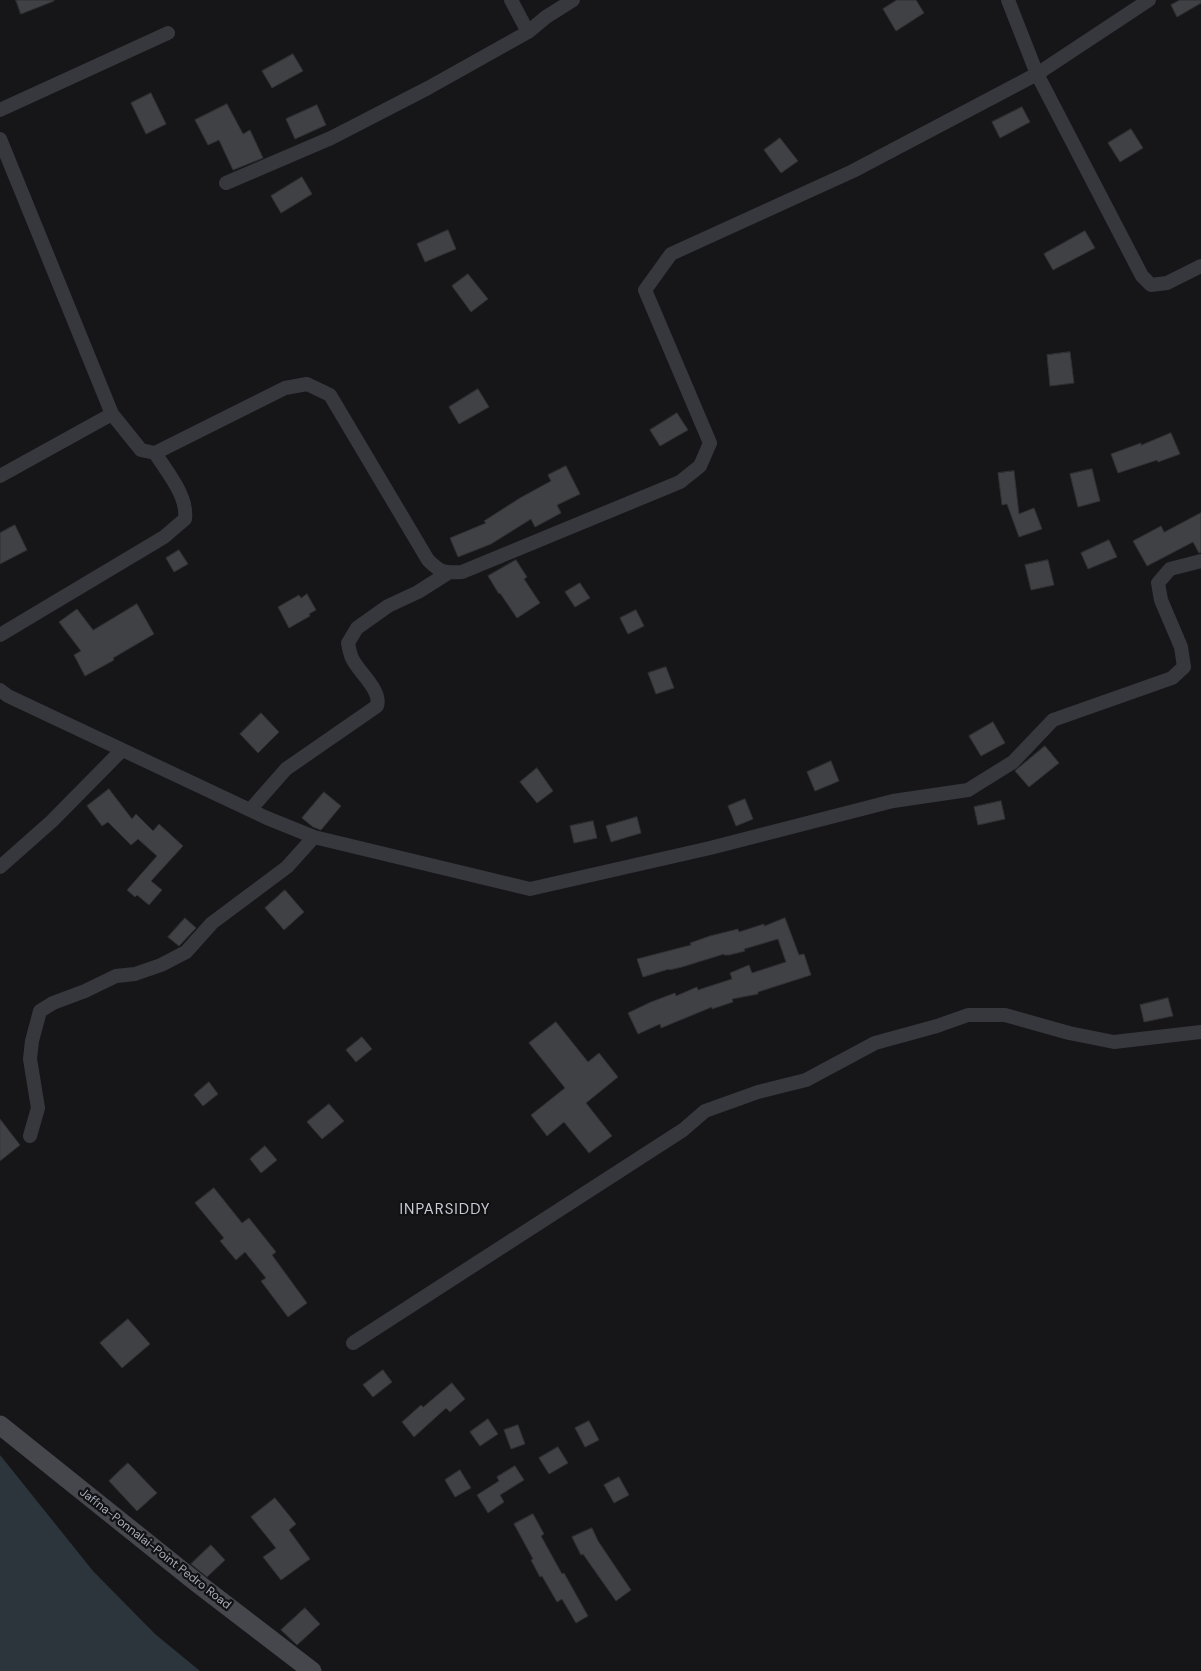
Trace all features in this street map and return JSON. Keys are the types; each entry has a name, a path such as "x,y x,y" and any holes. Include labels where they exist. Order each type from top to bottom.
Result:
{"main road":[{"name":"Jaffna-Ponnalai-Point Pedro Road","path":"0,1425 196,1582 312,1671"}],"street":[{"path":"511,0 528,32"},
{"path":"226,182 331,138 428,88 528,32 546,17 573,0"},
{"path":"1008,0 1037,74 1142,276 1151,284 1167,283 1201,266"},
{"path":"0,139 112,414 141,450 155,453 285,388 307,384 330,395 428,560 439,571 448,573 462,572 680,482 700,466 710,443 644,290 671,254 853,171 1037,74 1150,0"},
{"path":"0,110 168,33"},
{"path":"0,476 112,414"},
{"path":"0,635 164,537 185,519 186,508 174,483 155,453"},
{"path":"0,690 8,696 250,810 314,837 530,889 710,848 894,801 968,790 1013,762 1053,720 1172,678 1184,667 1181,647 1161,600 1158,583 1170,570 1201,561"},
{"path":"250,810 286,769 378,706 379,700 376,692 352,659 348,643 357,628 388,606 418,592 448,573"},
{"path":"0,867 52,821 122,750"},
{"path":"30,1136 38,1108 30,1060 32,1041 40,1011 53,1003 85,991 116,976 135,974 161,965 186,952 212,923 287,867 314,837"},
{"path":"353,1343 683,1130 704,1111 758,1092 806,1080 876,1042 937,1026 968,1015 1005,1015 1069,1033 1114,1042 1201,1032"}],"shaded area":[{"path":"0,1455 93,1571 155,1634 200,1671 0,1671"}],"building":[{"path":"16,0 54,0 54,1 21,14"},
{"path":"897,0 916,0 924,13 896,31 883,9"},
{"path":"1180,0 1201,0 1201,3 1177,17 1171,5"},
{"path":"293,54 303,71 272,88 262,71"},
{"path":"151,93 166,124 146,134 131,103"},
{"path":"227,104 243,134 250,130 263,158 233,170 219,140 208,145 195,120"},
{"path":"317,105 326,125 295,139 286,119"},
{"path":"1022,107 1030,122 1000,138 992,122"},
{"path":"1131,129 1143,148 1120,162 1108,143"},
{"path":"780,138 798,161 781,173 764,150"},
{"path":"302,177 312,194 281,213 271,196"},
{"path":"448,230 456,249 425,262 417,244"},
{"path":"1085,231 1095,248 1053,270 1044,254"},
{"path":"468,274 488,299 471,312 452,286"},
{"path":"1070,352 1074,383 1050,386 1047,355"},
{"path":"478,389 489,407 459,424 449,407"},
{"path":"677,413 688,430 660,446 650,430"},
{"path":"1171,433 1180,454 1118,473 1111,454"},
{"path":"566,466 580,494 557,505 561,513 535,527 531,519 491,544 458,557 450,538 486,523 484,521 551,481 548,475"},
{"path":"1092,469 1100,501 1078,507 1070,474"},
{"path":"1014,471 1019,514 1034,508 1042,529 1019,537 1007,504 1002,505 998,473"},
{"path":"1201,513 1201,552 1199,553 1193,542 1147,566 1133,541 1161,526 1164,532"},
{"path":"15,525 27,550 0,564 0,533"},
{"path":"1109,540 1117,557 1088,569 1081,553"},
{"path":"179,550 188,564 174,572 166,558"},
{"path":"516,560 527,577 524,579 540,603 517,618 488,576"},
{"path":"1048,560 1054,585 1031,590 1025,565"},
{"path":"580,583 590,598 575,607 565,592"},
{"path":"307,594 316,610 309,614 310,616 289,628 278,607 299,595 301,598"},
{"path":"137,604 154,634 85,676 74,655 81,651 59,622 77,609 93,630"},
{"path":"636,610 644,626 628,634 620,618"},
{"path":"666,667 674,688 656,694 648,673"},
{"path":"261,713 279,732 258,753 240,734"},
{"path":"993,722 1005,743 981,756 969,736"},
{"path":"1045,746 1059,763 1029,787 1015,771"},
{"path":"831,761 839,781 815,791 807,772"},
{"path":"537,768 553,791 537,803 520,782"},
{"path":"109,789 132,819 136,814 153,831 159,824 183,846 151,881 162,890 149,905 137,895 135,897 127,890 157,856 138,839 131,845 108,822 102,826 87,806"},
{"path":"324,792 341,806 321,830 313,827 302,818"},
{"path":"745,799 753,819 736,826 728,806"},
{"path":"1001,801 1005,819 978,825 974,807"},
{"path":"637,817 641,833 611,842 606,826"},
{"path":"593,821 597,838 574,843 570,826"},
{"path":"285,890 304,912 284,930 265,908"},
{"path":"185,918 196,928 179,946 168,937"},
{"path":"785,918 799,955 804,954 811,975 758,992 758,994 732,999 733,1002 712,1009 712,1007 661,1028 660,1024 638,1034 628,1013 675,993 676,996 697,987 698,990 732,979 730,973 749,965 752,973 786,962 778,939 744,949 745,951 729,955 724,954 643,977 637,959 691,945 690,943 710,936 738,929 739,932 764,924 764,926"},
{"path":"1168,998 1173,1016 1144,1022 1140,1005"},
{"path":"556,1022 588,1062 599,1053 618,1077 586,1103 612,1136 589,1153 564,1122 547,1136 531,1115 565,1088 529,1043"},
{"path":"362,1037 372,1049 356,1062 346,1050"},
{"path":"209,1082 218,1094 203,1106 194,1095"},
{"path":"329,1104 344,1121 322,1139 307,1122"},
{"path":"0,1119 20,1145 0,1161"},
{"path":"265,1146 277,1160 261,1173 250,1159"},
{"path":"214,1188 242,1223 249,1218 276,1252 272,1255 307,1303 288,1317 261,1281 266,1278 245,1252 236,1260 220,1241 224,1238 195,1203"},
{"path":"128,1319 150,1344 122,1368 100,1343"},
{"path":"383,1370 392,1382 373,1397 363,1385"},
{"path":"452,1383 465,1399 450,1412 446,1408 414,1437 402,1422 421,1405 423,1407"},
{"path":"488,1419 498,1434 480,1446 470,1432"},
{"path":"589,1421 599,1440 585,1447 575,1428"},
{"path":"518,1425 525,1444 511,1449 504,1430"},
{"path":"558,1447 568,1463 549,1474 539,1458"},
{"path":"128,1463 157,1493 137,1511 109,1481"},
{"path":"515,1466 524,1480 500,1495 504,1502 488,1513 477,1495 499,1481 497,1477"},
{"path":"460,1470 471,1488 455,1497 445,1480"},
{"path":"619,1477 629,1495 614,1503 604,1485"},
{"path":"275,1498 296,1524 289,1530 310,1559 281,1580 263,1557 276,1548 251,1517"},
{"path":"533,1514 544,1534 541,1536 588,1616 576,1623 562,1599 557,1602 542,1576 540,1577 531,1560 533,1559 514,1524"},
{"path":"592,1528 598,1541 631,1590 616,1601 583,1554 581,1555 572,1537"},
{"path":"211,1545 225,1560 207,1577 191,1564"},
{"path":"305,1608 320,1624 297,1645 281,1630"}],"district":[{"name":"INPARSIDDY","path":"445,1210"}]}
